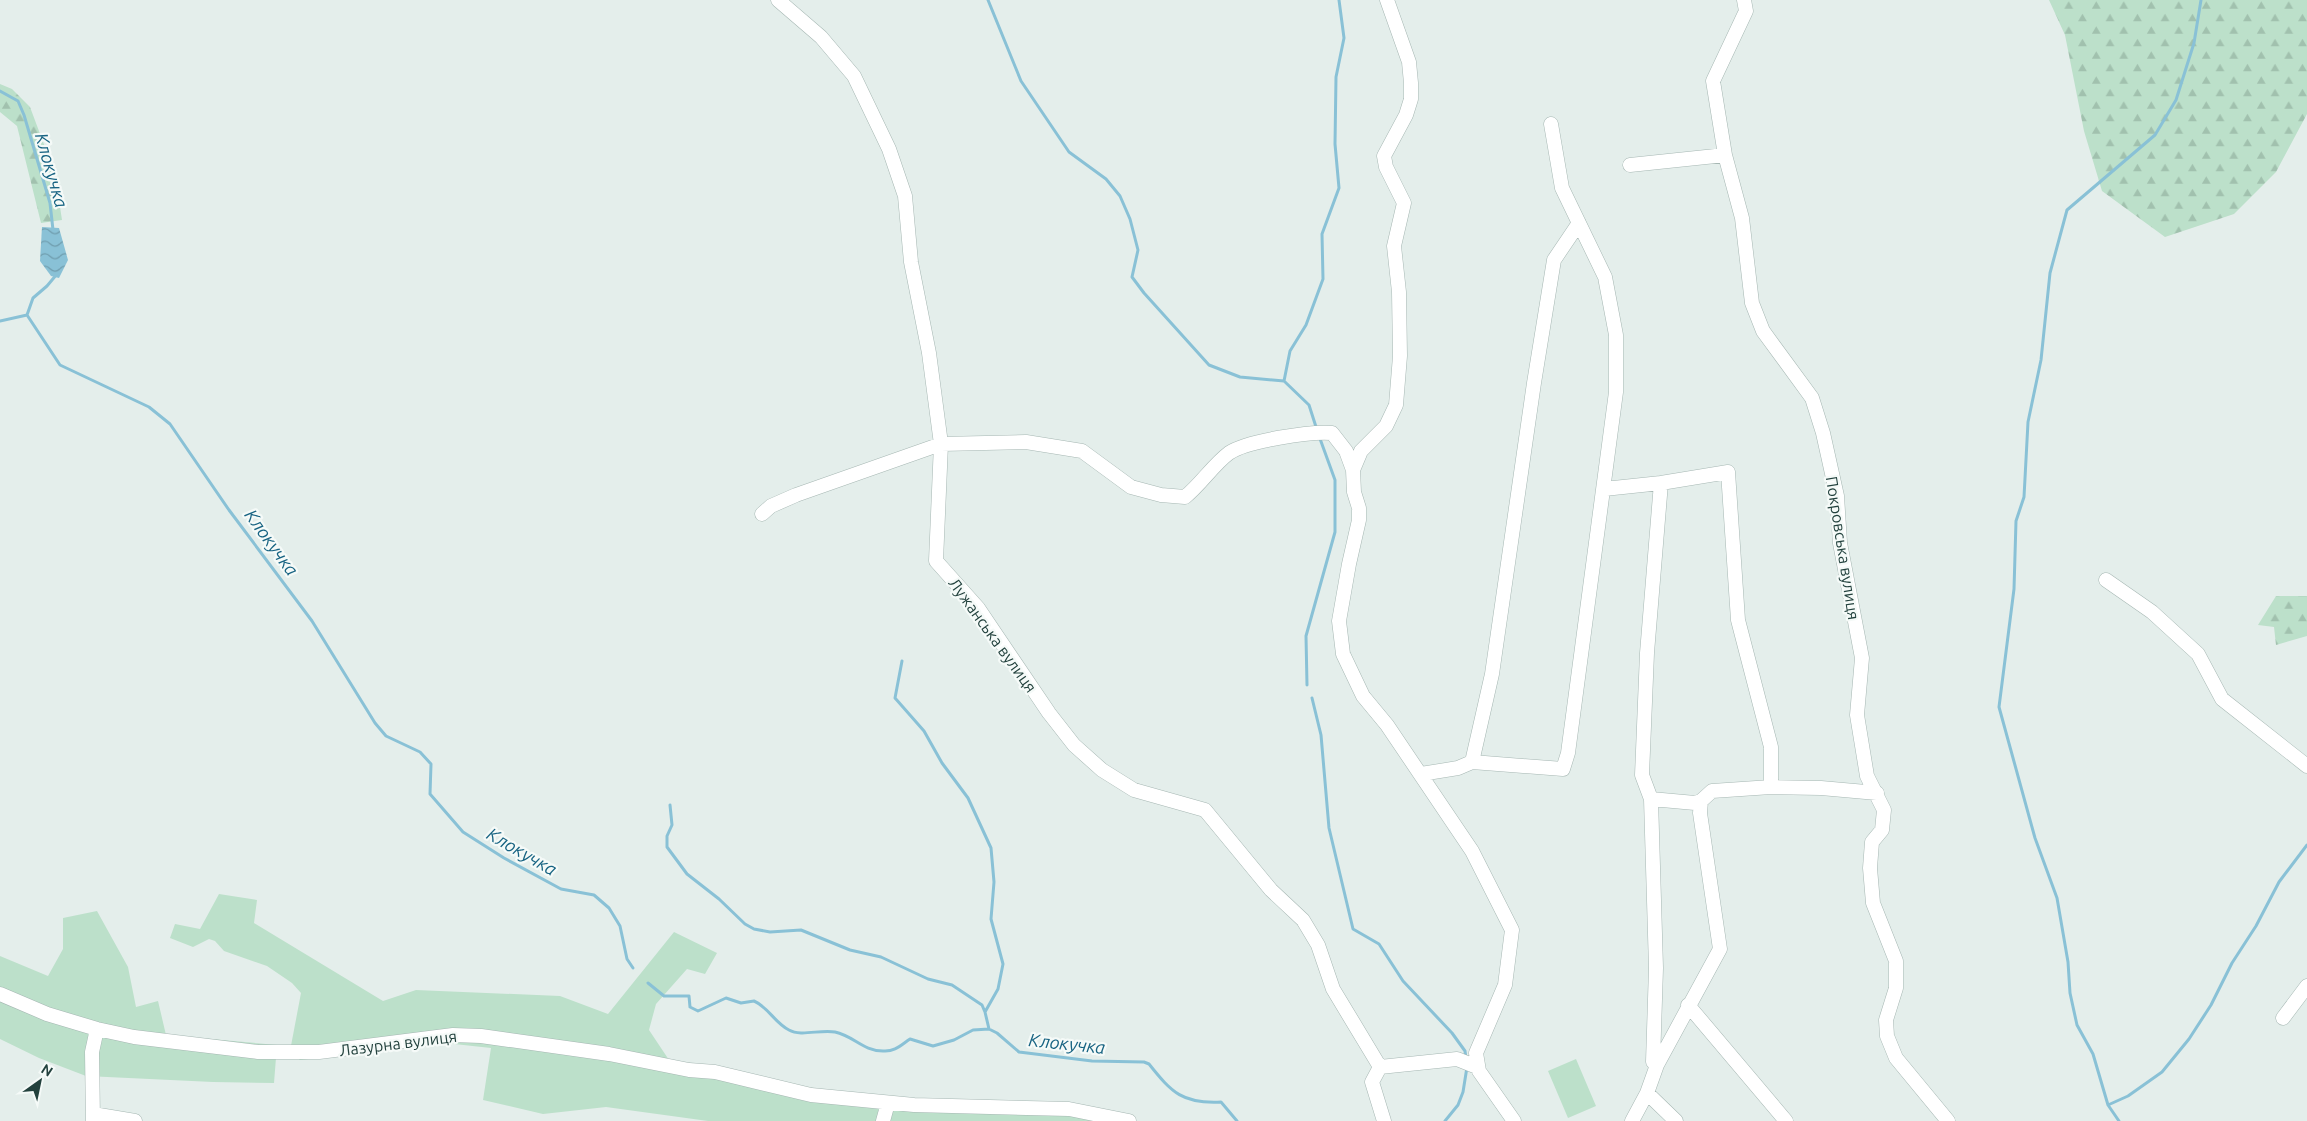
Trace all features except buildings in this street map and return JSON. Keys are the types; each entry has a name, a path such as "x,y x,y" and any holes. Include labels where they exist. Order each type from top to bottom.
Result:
{"street":[{"name":"Лужанська вулиця","path":"778,0 821,37 854,76 889,149 905,196 911,262 929,353 941,444 936,561 978,608 1049,713 1074,745 1102,770 1134,790 1205,810 1270,890 1303,920 1318,946 1333,989 1380,1067"},
{"path":"1353,470 1361,451 1386,426 1396,405 1400,356 1399,292 1394,246 1404,204 1386,167 1384,156 1406,115 1411,98 1412,83 1409,62 1387,0"},
{"name":"Покровська вулиця","path":"1744,0 1746,11 1712,81 1726,155 1742,218 1752,303 1763,331 1812,398 1823,433 1837,496 1840,543 1862,658 1857,715 1867,776 1884,810 1882,830 1872,842 1870,868 1873,904 1896,961 1896,988 1886,1020 1887,1036 1896,1058 1948,1121"},
{"path":"1421,774 1458,768 1472,762 1563,769 1571,734 1616,392 1616,335 1605,277 1562,188 1550,124"},
{"path":"1630,165 1726,155"},
{"path":"1472,762 1492,674 1534,383 1554,260 1579,223"},
{"path":"762,514 771,506 796,495 941,444 1026,442 1082,451 1131,487 1161,495 1185,497 1230,452 1281,437 1318,431 1332,433 1346,451 1353,470 1354,492 1359,508 1359,520 1339,621 1343,654 1363,696 1421,774 1472,851 1512,930 1505,985 1476,1053 1468,1062 1380,1067 1372,1082 1384,1121"},
{"path":"1604,489 1661,483 1728,472 1738,620 1771,747 1771,786"},
{"path":"1657,1065 1653,1062 1656,968 1651,799 1642,775 1647,652 1661,483"},
{"path":"2106,580 2152,612 2198,654 2222,699 2307,766"},
{"path":"1651,799 1694,803 1701,801 1712,791 1771,786 1877,793"},
{"path":"1632,1121 1657,1065 1720,949 1700,813 1701,801"},
{"path":"2283,1018 2307,986"},
{"name":"Лазурна вулиця","path":"0,994 47,1014 97,1029 134,1037 278,1053 342,1050 453,1035 481,1036 609,1054 689,1070 715,1072 811,1094 888,1103 1069,1109 1129,1121"},
{"path":"1688,1005 1786,1121"},
{"path":"97,1029 92,1052 93,1118 135,1121"},
{"path":"1468,1062 1514,1121"},
{"path":"1646,1093 1676,1121"},
{"path":"883,1121 888,1103"}],"green space":[{"path":"2049,0 2307,0 2307,114 2276,172 2234,214 2165,237 2102,191 2084,131 2065,35"},
{"path":"0,84 12,89 30,107 55,174 62,220 41,223 17,126 0,112"},
{"path":"2276,596 2307,596 2307,636 2276,645 2274,627 2258,625"},
{"path":"219,894 257,900 254,923 383,1001 416,990 560,996 608,1014 674,932 717,953 705,974 687,969 656,1004 649,1030 669,1060 840,1097 989,1103 1118,1121 708,1121 606,1107 543,1114 483,1100 491,1048 445,1043 300,1060 290,1051 301,993 292,983 267,966 224,951 215,941 209,939 193,947 170,938 175,924 200,929"},
{"path":"97,911 128,967 136,1007 158,1001 166,1035 277,1045 274,1083 86,1076 39,1058 0,1039 0,956 48,976 63,949 63,918"},
{"path":"1576,1059 1596,1106 1568,1118 1548,1071"}],"water":[{"path":"42,227 59,228 68,260 59,278 51,276 40,261"}],"waterway":[{"path":"988,0 1021,81 1069,152 1106,179 1120,196 1130,219 1138,250 1132,277 1144,293 1209,365 1240,377 1284,381 1309,405 1317,430"},
{"path":"1284,381 1290,351 1306,325 1323,279 1322,234 1339,188 1335,144 1336,77 1344,38 1339,0"},
{"path":"2119,1121 2108,1105 2093,1054 2077,1025 2070,993 2068,962 2057,898 2035,838 1999,707 2014,589 2016,521 2024,497 2028,422 2041,360 2050,273 2067,210 2155,135 2176,100 2194,43 2201,0"},
{"name":"Клокучка","path":"0,91 18,101 24,115 50,203 53,230"},
{"name":"Клокучка","path":"57,274 33,298 27,315 60,365 149,407 170,424 229,510 312,621 375,723 386,736 420,752 431,764 430,794 463,832 504,858 561,889 594,895 609,908 620,926 627,959 633,968"},
{"path":"0,321 27,315"},
{"path":"1307,685 1306,636 1335,532 1335,480 1319,436"},
{"path":"902,661 895,698 924,731 942,763 968,798 991,848 994,882 991,919 1003,964 998,989 985,1012 989,1029"},
{"path":"1312,698 1321,735 1329,828 1353,929 1379,944 1403,981 1452,1033 1465,1051 1466,1058"},
{"path":"670,805 672,825 667,836 667,847 687,874 719,899 745,924 754,929 770,932 801,930 850,950 881,957 928,979 952,985 982,1005 985,1012"},
{"path":"2108,1105 2128,1096 2162,1072 2189,1039 2211,1005 2232,963 2256,926 2279,882 2307,845"},
{"name":"Клокучка","path":"648,983 664,996 689,996 690,1007 698,1011 726,998 741,1003 754,1001 789,1030 799,1033 835,1032 876,1050 887,1051 898,1048 910,1039 933,1046 954,1040 973,1030 989,1029 997,1033 1019,1052 1092,1061 1144,1062 1149,1064 1179,1095 1197,1101 1221,1102 1237,1121"},
{"path":"1445,1121 1458,1105 1463,1092 1467,1067"}]}
